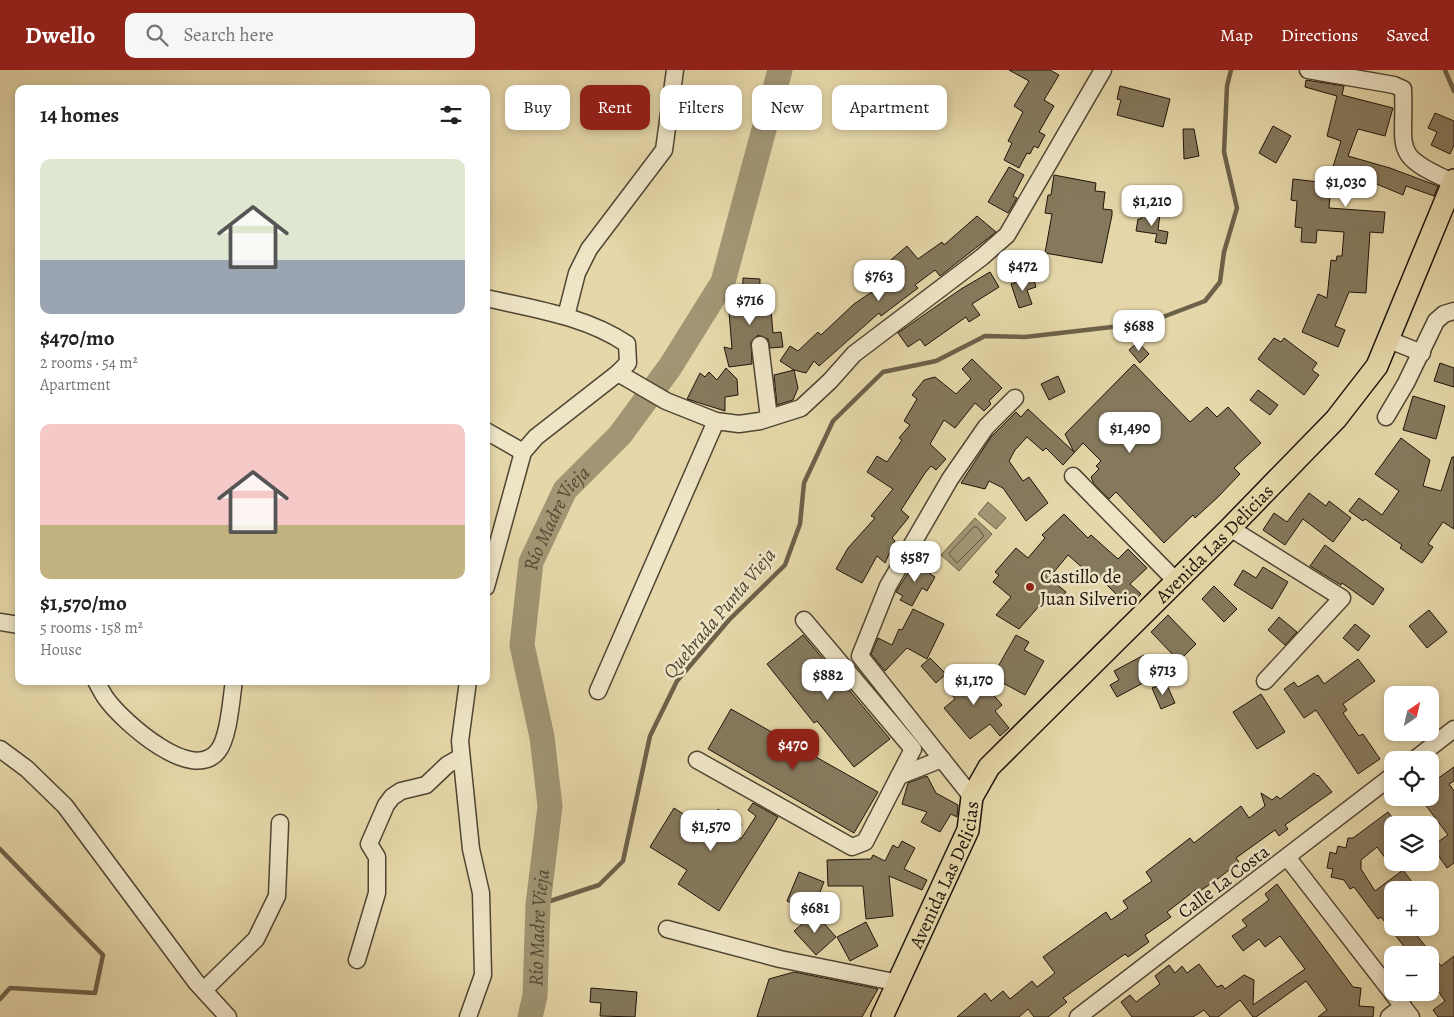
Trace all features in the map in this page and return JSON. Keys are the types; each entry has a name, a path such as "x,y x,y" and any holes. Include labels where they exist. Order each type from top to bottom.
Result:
{"main road":[{"name":"Avenida Las Delicias","path":"882,1017 968,830 972,797 989,767 1230,528 1336,419 1377,366 1454,181"}],"street":[{"path":"566,316 577,273 589,249 664,150 675,70"},
{"path":"618,373 660,397 716,421 739,424 769,418 801,408 830,382 854,354 982,257 1007,235 1103,70"},
{"path":"1308,70 1394,85 1403,89 1402,129 1405,150 1414,162 1454,181"},
{"path":"490,299 566,316 611,333 627,344 628,363 618,373 536,437 523,452 490,573"},
{"path":"1386,417 1422,352 1436,321 1444,314 1454,311"},
{"path":"1389,340 1422,352"},
{"path":"760,345 769,418"},
{"path":"972,797 860,656 888,586 950,479 986,427 1015,398"},
{"path":"598,691 716,421"},
{"path":"490,433 523,452"},
{"path":"1073,476 1176,581"},
{"path":"1230,528 1342,598 1265,681"},
{"path":"697,760 852,847 865,842 913,749 804,620"},
{"path":"0,622 15,624"},
{"path":"98,685 108,701 144,737 179,758 200,761 216,754 224,743 233,685"},
{"path":"467,685 460,741 471,849 481,893 483,975 468,1017"},
{"path":"1428,751 1452,735"},
{"path":"0,749 27,769 66,806 204,990 228,1017"},
{"path":"357,960 377,893 377,857 369,844 386,805 396,794 420,788 431,782 447,765 461,757"},
{"path":"899,776 942,759"},
{"name":"Calle La Costa","path":"1078,1017 1384,782"},
{"path":"204,990 256,939 278,896 280,824"},
{"path":"1287,857 1407,1012 1388,1017"},
{"path":"667,929 780,959 899,983"}],"water":[{"path":"988,502 1006,518 996,529 978,514"},
{"path":"975,518 992,534 959,571 941,555"},
{"path":"718,809 742,824 737,832 713,817"}],"building":[{"path":"1009,70 1050,70 1059,75 1044,100 1054,106 1039,132 1045,135 1038,148 1034,146 1030,154 1027,153 1019,168 1004,160 1012,143 1008,141 1023,112 1014,106 1029,81"},
{"path":"1306,80 1344,86 1342,95 1393,108 1385,136 1358,129 1348,156 1390,168 1438,186 1434,196 1406,186 1403,195 1367,180 1366,184 1340,176 1336,185 1331,184 1329,208 1385,212 1383,233 1370,232 1366,293 1349,292 1335,326 1345,330 1338,347 1302,332 1318,294 1327,298 1331,260 1336,261 1337,256 1342,256 1344,232 1317,230 1316,243 1301,242 1302,228 1295,227 1297,201 1291,200 1293,179 1328,183 1341,141 1327,136 1337,96 1305,87"},
{"path":"1120,86 1170,99 1163,127 1117,115 1121,100 1117,99"},
{"path":"1435,113 1454,121 1454,145 1450,154 1431,145 1437,132 1428,128"},
{"path":"1273,126 1291,136 1276,163 1259,153"},
{"path":"1183,129 1194,129 1199,156 1184,159"},
{"path":"1009,167 1024,175 1013,196 1017,198 1008,213 988,202"},
{"path":"1054,175 1096,183 1095,191 1105,192 1103,209 1112,210 1112,215 1102,263 1045,253 1052,214 1045,213 1048,195 1051,195"},
{"path":"1142,212 1160,214 1158,230 1168,232 1166,244 1155,242 1157,234 1136,231 1138,219 1141,219"},
{"path":"977,216 996,232 940,276 935,270 915,285 918,288 881,316 879,313 819,366 814,361 806,373 794,370 780,361 790,346 798,351 818,332 821,335 854,304 894,277 884,266 907,246 918,259 942,242 944,245"},
{"path":"990,272 999,287 972,304 980,315 969,322 966,317 925,346 920,339 908,347 898,333 961,289"},
{"path":"1033,277 1036,287 1027,290 1032,304 1019,308 1011,284"},
{"path":"743,278 760,279 759,311 771,310 773,333 781,332 783,347 770,348 768,339 758,335 751,342 752,364 729,367 724,347 732,349 729,312 742,311"},
{"path":"1274,338 1281,342 1284,338 1317,363 1312,370 1319,375 1304,395 1258,359"},
{"path":"1138,342 1149,354 1140,363 1129,350"},
{"path":"972,359 1002,388 989,401 991,404 984,411 975,403 955,428 944,420 930,444 946,459 936,470 931,466 901,510 909,517 892,538 895,541 885,563 877,556 862,583 836,569 848,548 875,518 871,516 893,489 867,472 877,456 887,462 902,440 899,438 910,425 904,421 917,399 912,395 924,380 935,377 956,394 971,379 962,369"},
{"path":"1440,363 1454,368 1454,387 1434,381"},
{"path":"1134,364 1190,422 1207,407 1217,417 1228,407 1261,443 1234,468 1240,474 1217,498 1195,518 1193,515 1164,543 1116,492 1109,499 1094,484 1091,477 1099,469 1096,466 1101,461 1083,443 1063,465 1046,448 1043,451 1027,437 1015,450 1009,461 1023,481 1029,477 1048,503 1026,521 1003,488 989,481 985,489 961,483 991,437 1016,412 1021,417 1028,409 1074,452 1065,434"},
{"path":"726,368 737,379 738,395 725,397 725,411 687,399 700,373 705,377 709,372 717,380"},
{"path":"794,370 798,388 793,400 777,405 774,375"},
{"path":"1058,376 1065,392 1049,400 1041,384"},
{"path":"1258,390 1278,405 1270,415 1250,400"},
{"path":"1413,396 1445,406 1436,439 1403,430"},
{"path":"1401,438 1430,460 1423,486 1441,491 1452,457 1454,457 1454,529 1443,522 1428,544 1433,547 1422,563 1400,548 1402,545 1365,519 1363,521 1349,511 1359,498 1382,515 1399,491 1375,474"},
{"path":"1309,493 1326,506 1329,501 1351,518 1333,542 1303,519 1285,545 1263,530 1274,513 1287,522"},
{"path":"1064,514 1088,538 1091,535 1118,559 1128,549 1147,568 1130,584 1141,594 1128,606 1096,574 1093,577 1068,555 1049,578 1066,592 1056,605 1047,597 1019,629 996,615 1011,597 993,582 999,575 995,572 1016,548 1028,558 1045,538 1042,535"},
{"path":"1325,545 1384,589 1373,605 1342,583 1341,585 1310,566"},
{"path":"916,560 932,569 930,574 935,577 927,591 922,588 912,606 900,600 903,596 896,592"},
{"path":"1263,567 1288,582 1272,609 1234,585 1243,570 1256,578"},
{"path":"1214,586 1237,609 1224,622 1202,599"},
{"path":"913,609 944,624 927,659 907,648 885,671 871,654 878,638 892,645 899,629 902,630"},
{"path":"1429,610 1447,632 1427,648 1409,626"},
{"path":"1168,615 1196,644 1179,661 1151,632"},
{"path":"1279,617 1297,632 1285,645 1268,630"},
{"path":"1355,624 1370,636 1358,651 1343,638"},
{"path":"803,635 890,739 854,767 817,721 814,723 767,664"},
{"path":"1016,635 1029,642 1024,650 1044,661 1025,695 992,677"},
{"path":"1144,655 1156,676 1117,697 1110,685 1119,680 1114,671"},
{"path":"930,658 946,674 936,683 921,666"},
{"path":"1358,659 1375,681 1343,704 1347,710 1343,713 1359,736 1363,734 1380,759 1358,774 1316,710 1304,718 1284,689 1294,682 1298,687 1318,675 1324,684"},
{"path":"966,668 984,684 1002,705 995,711 1009,728 1000,736 990,724 970,739 944,708 955,699 948,689"},
{"path":"1166,683 1175,703 1161,709 1152,688"},
{"path":"1261,694 1285,732 1257,749 1233,712"},
{"path":"731,709 878,792 854,833 708,749"},
{"path":"1454,767 1454,781 1449,784 1454,791 1454,863 1447,868 1439,856 1439,841 1448,835 1439,823 1439,816 1434,816 1426,806 1439,806 1439,778"},
{"path":"1314,773 1318,775 1332,792 1285,825 1288,829 1279,836 1275,830 1236,858 1239,862 1219,878 1200,891 1198,888 1167,912 1171,917 1145,935 1149,942 1128,957 1125,954 1063,998 1067,1002 1048,1017 1034,1017 1028,1009 1019,1017 957,1017 985,993 991,1001 1003,991 1010,999 1032,981 1037,987 1055,973 1043,957 1106,912 1111,920 1128,908 1123,901 1152,881 1146,872 1190,838 1194,843 1241,806 1249,818 1265,806 1261,793 1272,800 1277,796 1280,799"},
{"path":"927,776 936,793 958,805 957,817 951,814 940,832 921,822 927,812 902,804 908,783"},
{"path":"753,803 778,817 719,911 678,884 687,870 650,847 674,808 694,821 700,812 741,839 756,816 748,810"},
{"path":"1388,812 1391,816 1384,816 1384,856 1377,847 1361,860 1361,869 1375,891 1384,884 1384,921 1381,917 1378,919 1354,887 1350,889 1344,880 1331,877 1333,869 1327,868 1330,852 1336,854 1338,846 1346,848 1348,838 1353,838"},
{"path":"902,841 915,848 904,869 927,880 922,890 889,876 893,916 866,919 863,886 828,886 827,860 871,859 873,855 885,861 893,845 898,848"},
{"path":"1402,871 1404,871 1411,881 1388,881"},
{"path":"799,872 824,882 812,912 787,901"},
{"path":"1277,884 1353,987 1361,988 1359,1006 1374,1007 1373,1017 1318,1017 1327,1010 1306,981 1256,1017 1253,1017 1240,1000 1218,1017 1210,1017 1204,1010 1193,1017 1132,1017 1121,1002 1130,995 1136,1002 1160,984 1155,976 1169,965 1175,973 1182,966 1187,973 1199,964 1217,987 1222,985 1225,989 1244,975 1254,980 1253,1005 1305,969 1280,936 1265,947 1259,939 1243,951 1232,936 1247,926 1242,920 1269,900 1265,894"},
{"path":"815,913 836,937 816,955 794,931"},
{"path":"866,922 878,946 850,961 837,937"},
{"path":"1396,936 1417,936 1425,946 1404,946"},
{"path":"1454,956 1454,1017 1438,1017 1433,1010 1445,1001 1439,992 1439,963 1441,966"},
{"path":"794,972 878,989 862,1017 757,1017 769,979"},
{"path":"591,988 637,992 635,1017 600,1016 601,1003 590,1002"}],"waterway":[{"name":"Río Madre Vieja","path":"530,1017 535,996 538,905 550,806 542,737 522,645 531,562 565,490 620,435 670,367 723,282 780,70"},
{"name":"Quebrada Punta Vieja","path":"538,905 599,885 623,861 650,736 677,681 729,620 785,565 800,524 804,483 833,421 883,372 936,361 985,336 1025,337 1147,323 1205,301 1220,282 1224,252 1237,208 1224,152 1227,86 1231,70"},
{"name":"Quebrada Punta Vieja","path":"1445,70 1454,91"},
{"path":"0,849 103,955 95,993 10,988 0,999"}],"place":[{"name":"Castillo de Juan Silverio","path":"1030,587"}]}
